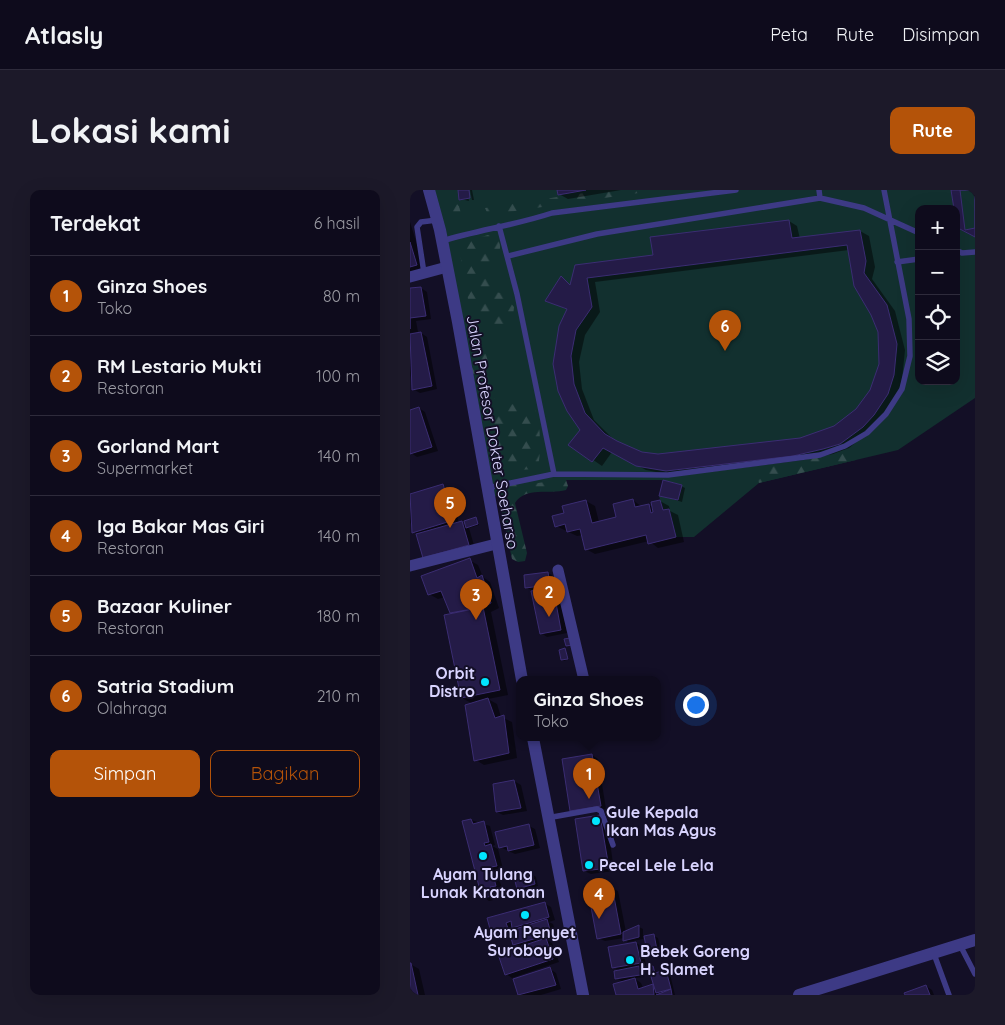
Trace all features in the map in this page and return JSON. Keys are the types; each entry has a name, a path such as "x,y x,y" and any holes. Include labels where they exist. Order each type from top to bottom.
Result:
{"street":[{"name":"Jalan Profesor Dokter Soeharso","path":"429,190 438,220 447,267 521,676"},
{"path":"410,277 447,267"},
{"path":"411,562 496,544"},
{"path":"558,570 583,676"},
{"path":"534,741 583,995"},
{"path":"799,995 815,993 975,940"}],"lane":[{"path":"442,241 499,226 527,221 552,212 736,190"},
{"path":"819,190 820,198"},
{"path":"487,488 554,474 668,475 820,455 845,446 867,433 886,414 902,389 910,356 909,319 888,219 884,190"},
{"path":"508,256 598,234 820,198 864,208 915,231"},
{"path":"424,273 416,227 421,222 438,220"},
{"path":"499,226 508,256 554,474"},
{"path":"960,252 975,252"},
{"path":"897,262 915,260"},
{"path":"547,818 596,809 601,811 612,845"},
{"path":"960,945 975,974"},
{"path":"934,954 948,995"}],"green space":[{"path":"431,190 975,190 975,398 898,450 759,483 694,537 676,537 669,509 663,510 659,496 678,500 682,485 663,480 566,480 490,498"},
{"path":"604,190 659,190 488,215 485,208"},
{"path":"454,201 459,206 461,214 455,218 448,207 449,202"},
{"path":"488,235 496,236 499,241 500,251 493,267 492,282 494,292 502,293 514,307 512,326 480,327 474,322 462,276 462,263 458,248 460,239 467,237 471,240"},
{"path":"481,338 485,346 495,403 493,408 482,408 472,374 472,348 475,340"},
{"path":"530,403 536,411 539,427 540,455 537,469 516,470 491,466 485,450 486,420 490,419 500,405"},
{"path":"854,449 856,460 759,483 754,468"},
{"path":"561,479 566,480 568,486 566,490 525,494 515,503 527,553 525,561 518,562 512,559 498,494 501,488 506,485 527,485"}],"building":[{"path":"458,190 469,190 470,198 459,200"},
{"path":"557,190 586,190 558,195"},
{"path":"951,190 975,190 975,237 960,229 960,205 953,205"},
{"path":"960,190 975,190 975,228 965,230"},
{"path":"789,220 792,238 860,230 866,261 864,273 887,305 897,344 894,375 888,394 874,415 863,427 840,444 823,449 793,456 666,471 636,466 603,448 592,462 568,445 580,430 567,411 558,391 553,364 559,326 567,309 545,301 561,276 570,285 575,265 653,255 650,237","holes":["847,245 854,286 871,315 878,332 879,364 870,390 856,409 834,426 800,438 658,454 642,452 617,441 605,434 585,413 574,384 571,356 576,330 592,307 587,278"]},
{"path":"410,242 417,265 410,267"},
{"path":"421,287 426,316 410,318 410,288"},
{"path":"421,332 432,386 412,390 410,334"},
{"path":"419,407 432,447 410,454 410,410"},
{"path":"663,480 682,485 678,500 659,496"},
{"path":"443,484 454,520 412,533 410,494"},
{"path":"633,499 635,507 649,504 651,513 653,512 651,502 660,500 663,510 669,509 676,537 648,544 646,535 585,550 580,529 567,532 565,524 555,527 552,516 564,513 562,506 586,500 592,523 616,517 613,504"},
{"path":"476,517 478,524 466,528 464,521"},
{"path":"462,521 469,545 423,558 416,534"},
{"path":"470,558 477,578 482,575 491,603 483,607 450,613 441,591 428,595 421,576"},
{"path":"548,572 550,585 525,588 524,575"},
{"path":"553,587 561,630 540,634 531,591"},
{"path":"483,607 500,690 461,698 444,615"},
{"path":"570,638 572,645 566,646 564,639"},
{"path":"565,648 568,659 561,660 559,650"},
{"path":"488,698 495,718 504,715 509,753 474,761 465,705"},
{"path":"592,754 601,806 570,811 562,759"},
{"path":"514,780 521,808 496,812 493,784"},
{"path":"600,815 609,868 583,871 575,819"},
{"path":"471,819 473,824 484,821 489,842 484,843 485,846 491,844 497,866 491,867 496,886 490,887 492,896 482,898 462,821"},
{"path":"529,824 534,845 508,851 507,846 499,848 495,832"},
{"path":"532,873 535,884 517,889 514,877"},
{"path":"612,886 621,934 597,939 588,891"},
{"path":"545,902 549,917 512,928 511,921 506,923 509,931 492,936 487,918"},
{"path":"547,919 551,934 513,945 509,931"},
{"path":"639,925 639,937 623,941 623,932"},
{"path":"654,934 657,950 647,952 644,936"},
{"path":"546,938 553,959 505,975 498,954"},
{"path":"636,942 641,963 612,968 608,947"},
{"path":"411,963 418,995 410,995"},
{"path":"639,966 640,975 615,979 614,971"},
{"path":"653,966 655,973 666,970 671,989 656,993 648,967"},
{"path":"550,967 556,985 518,995 513,979"},
{"path":"635,978 638,989 653,984 654,995 616,995 613,984"},
{"path":"926,985 930,995 905,995 904,993"},
{"path":"671,989 672,995 656,995"}],"place":[{"name":"Satria Stadium","path":"725,351"},
{"name":"Bazaar Kuliner","path":"450,528"},
{"name":"RM Lestario Mukti","path":"549,617"},
{"name":"Gorland Mart","path":"476,620"},
{"name":"Orbit Distro","path":"485,682"},
{"name":"Ginza Shoes","path":"589,799"},
{"name":"Gule Kepala Ikan Mas Agus","path":"596,821"},
{"name":"Ayam Tulang Lunak Kratonan","path":"483,856"},
{"name":"Pecel Lele Lela","path":"589,865"},
{"name":"Ayam Penyet Suroboyo","path":"525,915"},
{"name":"Iga Bakar Mas Giri","path":"599,919"},
{"name":"Bebek Goreng H. Slamet","path":"630,960"}]}
